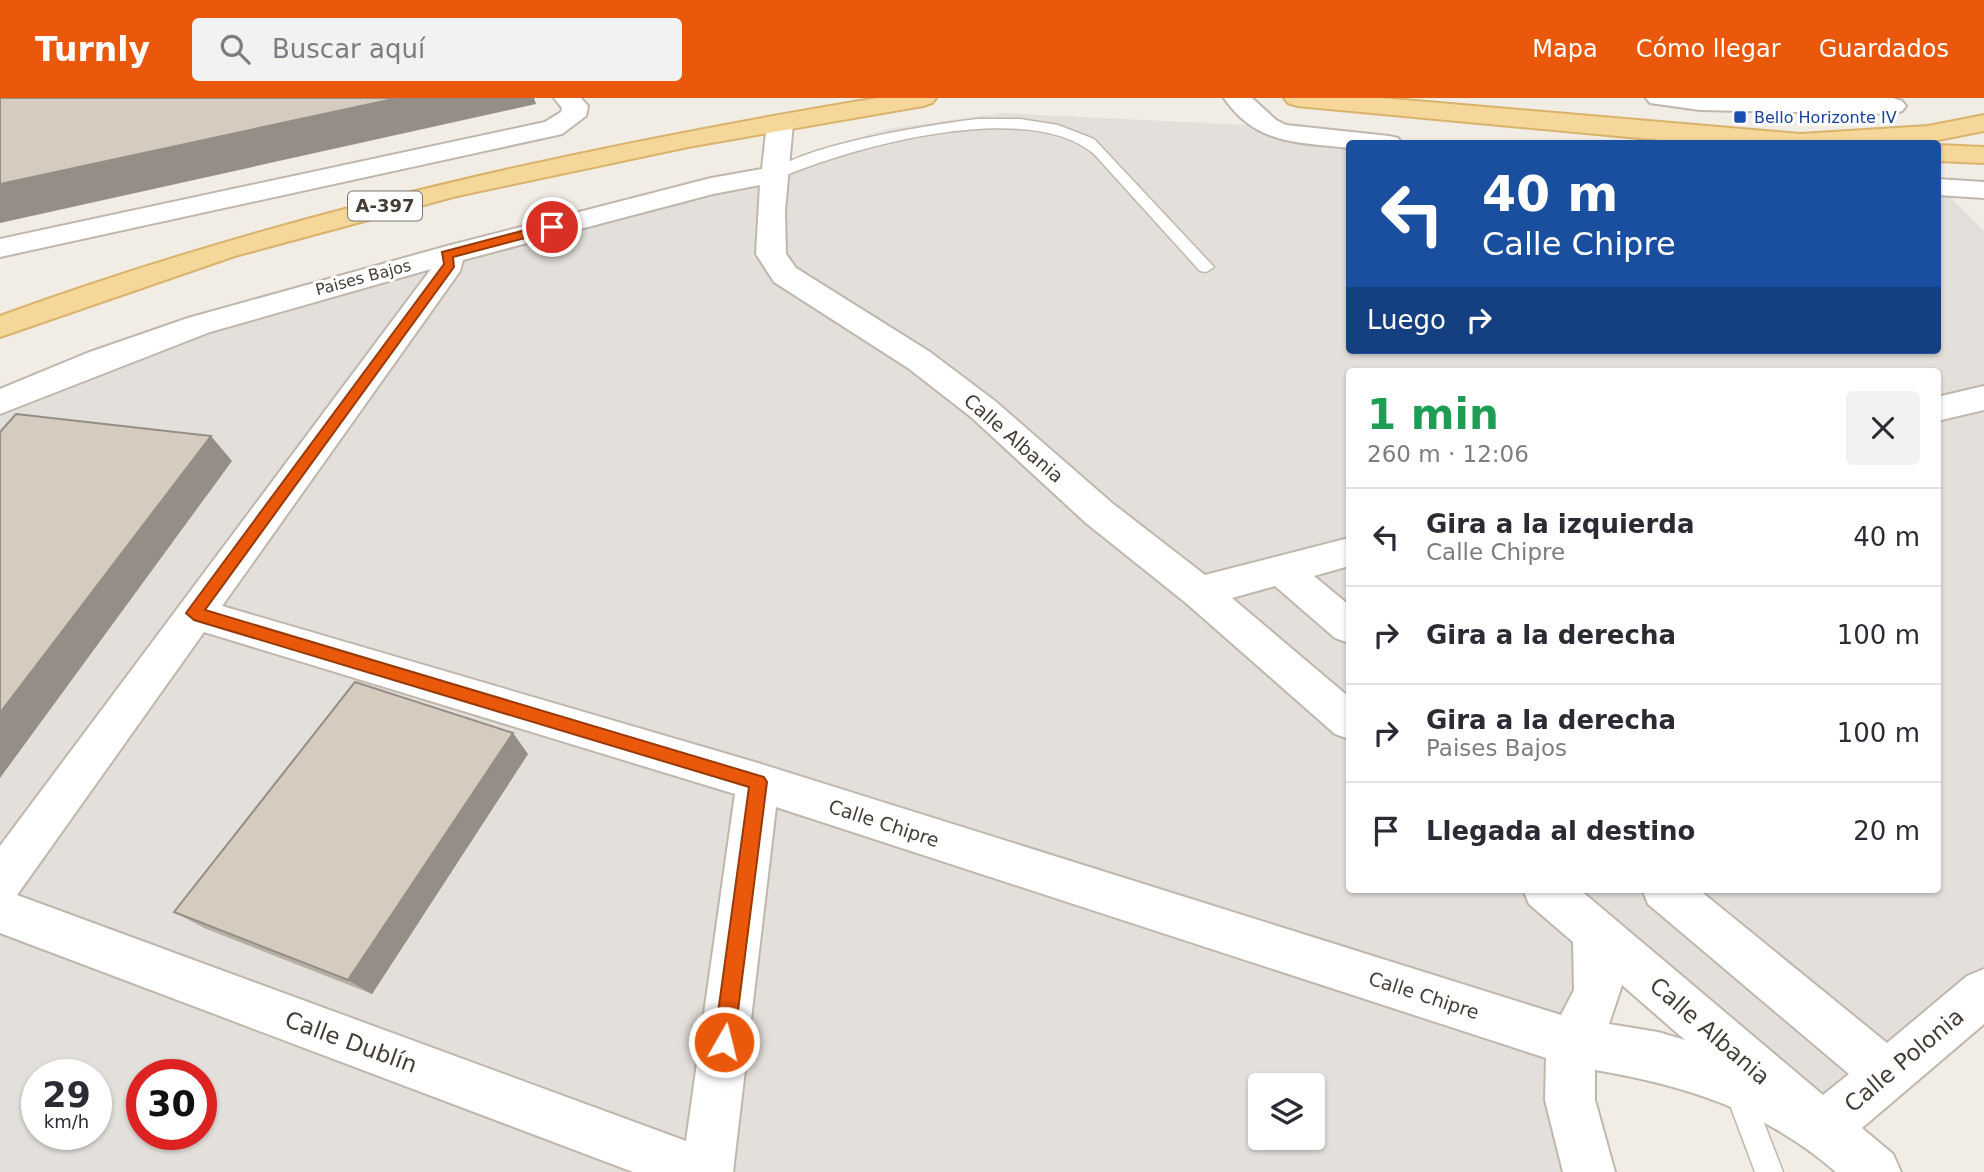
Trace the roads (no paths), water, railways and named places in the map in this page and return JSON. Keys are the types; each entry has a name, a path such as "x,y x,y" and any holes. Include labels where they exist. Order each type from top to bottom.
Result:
{"main road":[{"name":"A-397","path":"0,327 191,258 345,215 616,153 779,122 838,105 923,98"},
{"path":"1297,98 1777,140"},
{"path":"1843,140 1928,134 1984,123"},
{"path":"1941,153 1984,155"}],"street":[{"path":"1237,98 1267,126 1281,132 1353,140"},
{"path":"1659,98 1893,106"},
{"path":"0,248 553,128 568,121 576,111 565,99"},
{"name":"Calle Albania","path":"779,122 777,174 771,211 771,254 785,275 919,360 982,409 1099,513 1199,592 1346,718"},
{"name":"Paises Bajos","path":"0,402 99,360 199,324 447,254 711,186 777,174"},
{"path":"1941,187 1984,190"},
{"path":"0,882 450,264 447,254"},
{"path":"1941,408 1984,398"},
{"path":"1199,592 1346,553"},
{"path":"1281,570 1346,624"},
{"name":"Calle Chipre","path":"194,613 758,782 1571,1042 1658,1056 1733,1080 1823,1128"},
{"path":"704,1172 758,782"},
{"name":"Calle Albania","path":"1550,893 1875,1172"},
{"path":"1669,893 1887,1074"},
{"name":"Calle Dublín","path":"0,911 704,1172"},
{"path":"1588,1172 1570,1100 1571,1042 1593,1013 1600,977 1594,931"},
{"name":"Calle Polonia","path":"1823,1128 1984,993"}],"lane":[{"path":"777,174 816,155 909,131 1002,118 1035,120 1065,129 1090,143 1206,267"},
{"path":"1733,1080 1769,1172"}],"place":[{"name":"Bello Horizonte IV","path":"1740,117"}]}
